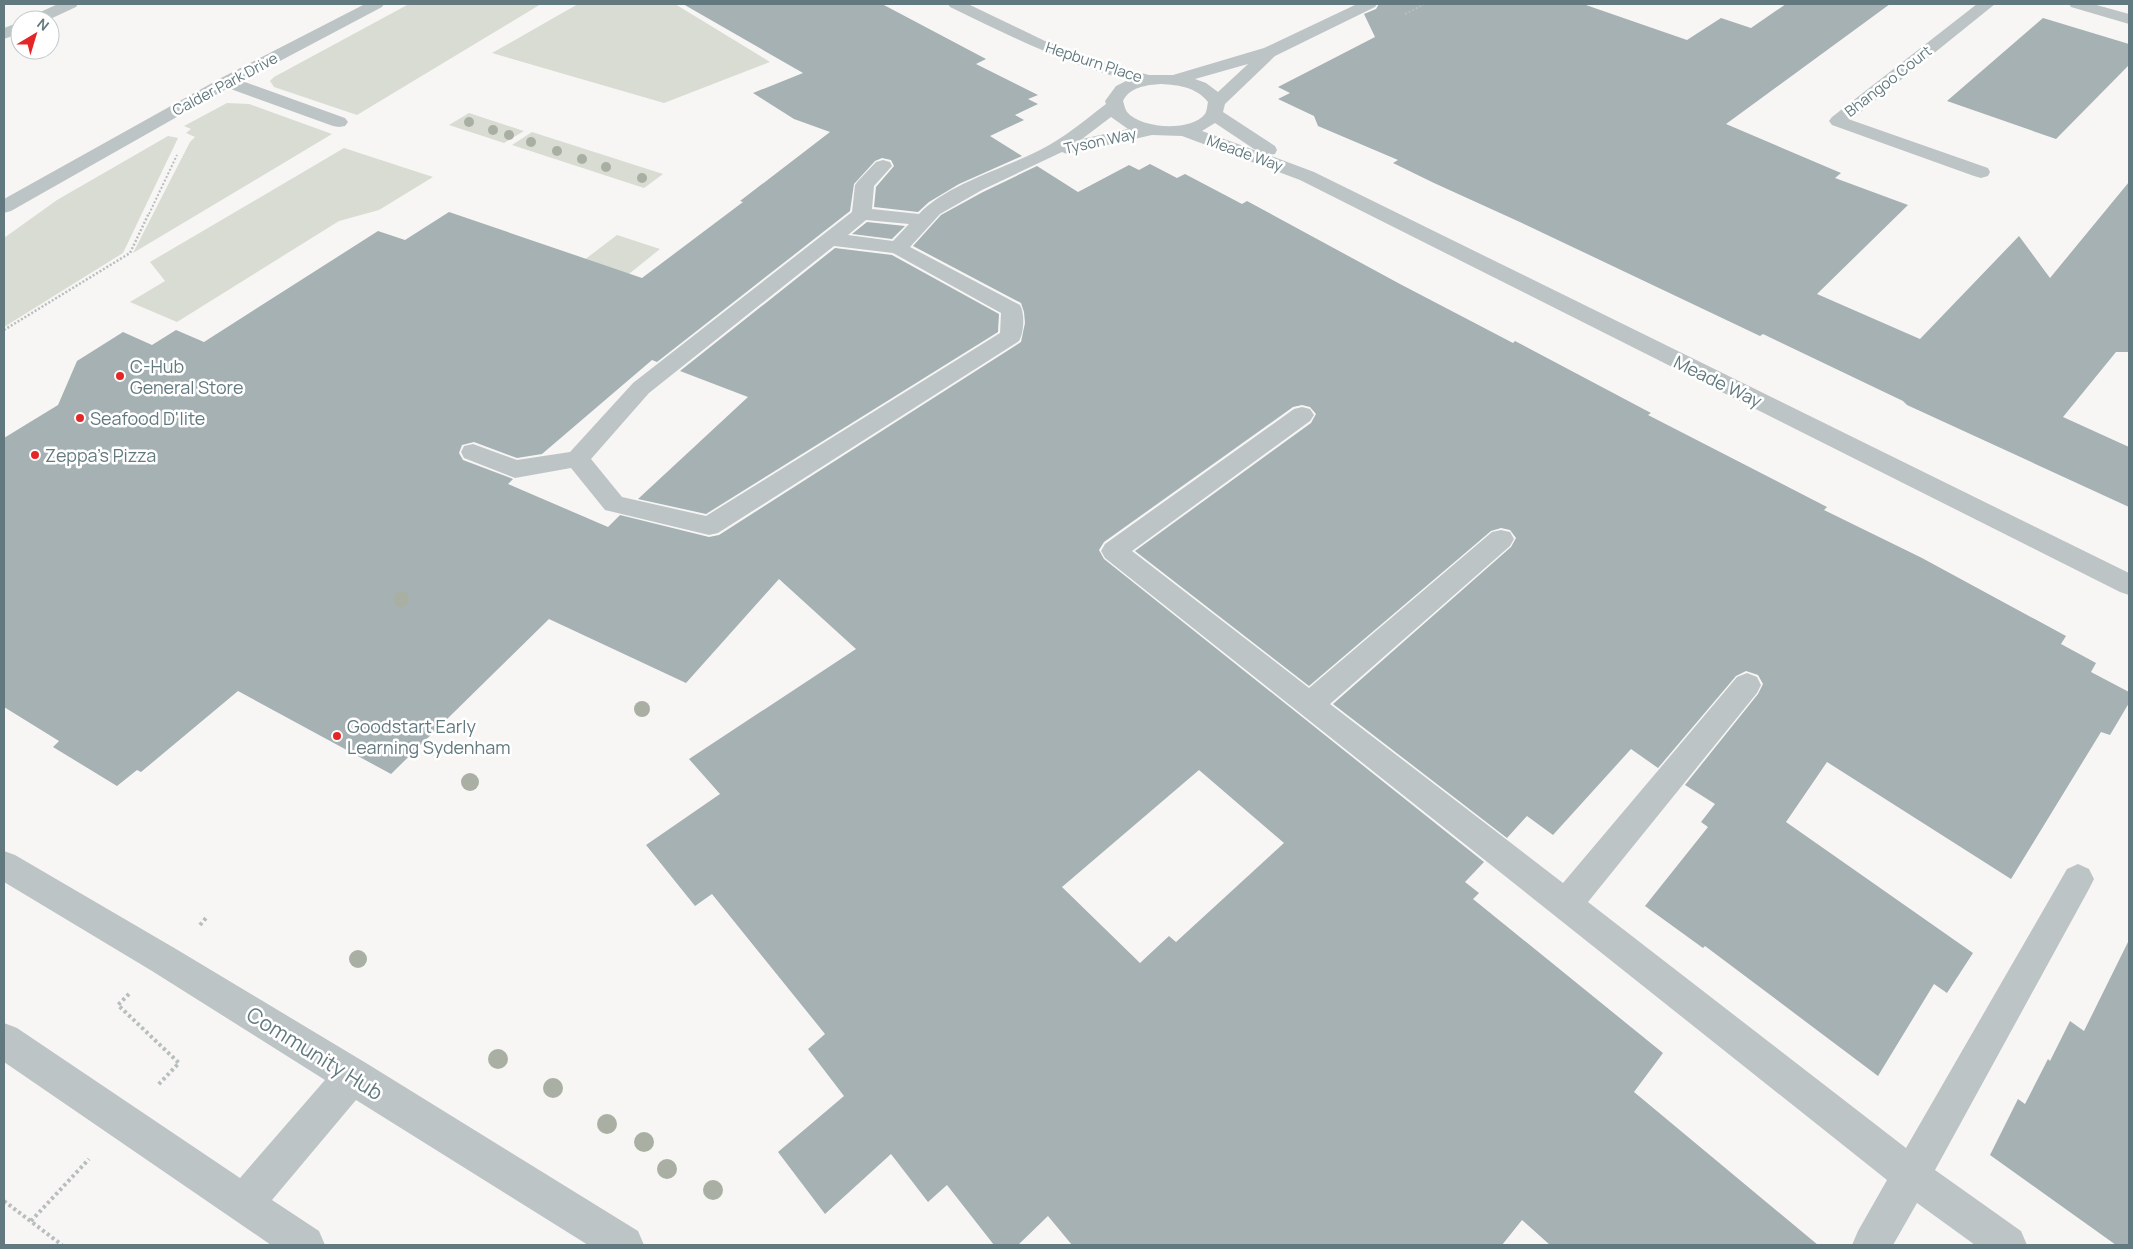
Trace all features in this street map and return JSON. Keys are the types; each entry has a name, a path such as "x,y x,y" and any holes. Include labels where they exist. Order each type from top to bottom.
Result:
{"street":[{"path":"57,10 70,4"},
{"name":"Calder Park Drive","path":"4,207 227,82 376,4"},
{"name":"Hepburn Place","path":"956,4 1039,44 1106,69 1149,80"},
{"path":"1149,80 1173,80 1270,52 1369,4"},
{"name":"Bhangoo Court","path":"1981,172 1838,121 1987,4"},
{"path":"2077,4 2129,19"},
{"name":"Hepburn Place","path":"1039,44 1097,80 1114,101 1117,114 1125,121 1152,130"},
{"path":"1152,130 1183,130 1208,122 1216,109 1270,52"},
{"name":"Tyson Way","path":"898,248 933,210 975,186 1048,153 1083,130 1114,101 1123,89 1135,83 1149,80"},
{"name":"Meade Way","path":"1173,80 1202,88 1212,94 1216,109 1307,176"},
{"path":"227,82 339,122"},
{"name":"Tyson Way","path":"1048,153 1107,138 1152,130"},
{"name":"Meade Way","path":"1183,130 1307,176 2129,585"},
{"name":"Calder Park Drive","path":"4,222 76,166"},
{"path":"862,214 865,185 883,166"},
{"path":"473,452 515,469 577,459 641,388 862,214 924,220"},
{"path":"577,459 614,504 709,526 1011,336 1012,310 898,248 830,239"},
{"path":"1302,416 1114,551 1912,1176 2007,1245"},
{"path":"1310,704 1501,539"},
{"path":"1566,904 1747,685"},
{"name":"Community Hub","path":"4,865 353,1076 624,1245"},
{"path":"1872,1245 2078,879"},
{"path":"4,1041 306,1245"},
{"path":"243,1204 353,1076"}],"path":[{"path":"4,330 130,253 186,138 148,126"},
{"path":"4,1202 62,1245"}],"shaded area":[{"path":"409,4 541,4 357,115 274,87 270,81 274,77"},
{"path":"578,4 675,4 770,62 664,103 492,53"},
{"path":"227,103 249,104 332,134 133,253 190,142 195,137 186,133 191,129 184,126"},
{"path":"469,113 524,131 504,143 449,125"},
{"path":"532,132 663,174 644,188 512,145"},
{"path":"168,136 178,138 123,253 4,327 4,238 57,200"},
{"path":"344,148 433,177 379,210 339,221 177,322 130,302 165,281 150,262"},
{"path":"617,235 660,249 599,298 554,283"}],"building":[{"path":"683,4 882,4 986,59 976,64 1038,95 1028,99 1038,104 1015,115 1024,120 990,136 1022,156 959,184 929,202 918,212 874,207 876,187 894,166 891,160 882,158 875,161 854,184 850,211 657,362 652,360 542,454 517,458 474,442 462,445 459,453 463,460 513,479 508,484 608,527 620,515 709,537 719,535 1021,342 1025,323 1021,303 913,246 941,215 1037,166 1078,192 1129,165 1139,170 1150,164 1177,178 1185,174 1242,204 1247,201 1400,284 1513,343 1515,341 1651,413 1648,415 1827,507 1824,510 1922,558 2066,636 2061,644 2096,663 2091,672 2129,692 2129,703 2110,735 2101,732 2011,879 1827,762 1786,822 1973,953 1947,993 1934,984 1878,1076 1705,946 1703,948 1645,906 1708,827 1701,822 1715,804 1685,785 1758,694 1763,684 1758,675 1746,671 1736,676 1658,768 1631,749 1553,835 1527,816 1507,838 1333,704 1511,547 1516,538 1510,530 1501,528 1491,531 1309,686 1135,551 1311,423 1316,414 1310,407 1302,405 1293,407 1104,542 1099,550 1104,559 1484,862 1465,882 1479,893 1473,899 1663,1053 1634,1092 1818,1245 1550,1245 1522,1220 1502,1245 1072,1245 1048,1216 1018,1245 994,1245 947,1185 928,1202 891,1154 825,1214 778,1152 844,1096 808,1049 825,1034 712,894 695,906 646,845 720,794 689,759 856,649 779,579 686,683 549,619 391,774 238,691 141,772 137,770 117,786 53,747 59,741 4,707 4,438 58,405 77,361 123,332 152,345 176,330 204,342 378,231 405,240 449,212 642,278 743,202 740,201 830,132 794,119 753,93 803,73","holes":["1199,770 1284,843 1176,942 1169,936 1140,963 1062,887"]},
{"path":"1379,4 1583,4 1687,40 1721,18 1751,28 1786,4 1890,4 1726,124 1841,173 1835,178 1908,205 1817,294 1920,339 2019,236 2050,278 2129,182 2129,352 2116,352 2063,417 2129,447 2129,507 1907,405 1903,401 1763,334 1760,336 1434,183 1393,163 1398,160 1318,126 1314,116 1278,99 1290,93 1278,87 1375,37 1364,14 1376,9"},
{"path":"2043,18 2129,44 2129,65 2056,139 1947,101"},
{"path":"867,222 905,226 892,239 852,234"},
{"path":"835,248 892,255 999,314 998,332 706,514 638,499 748,397 680,371"},
{"path":"2129,940 2129,1245 2116,1245 1990,1155 2018,1099 2025,1104 2070,1021 2084,1031"}],"place":[{"name":"C-Hub General Store","path":"120,376"},
{"name":"Seafood D'lite","path":"80,418"},
{"name":"Zeppa's Pizza","path":"35,455"},
{"name":"Goodstart Early Learning Sydenham","path":"337,736"}]}
